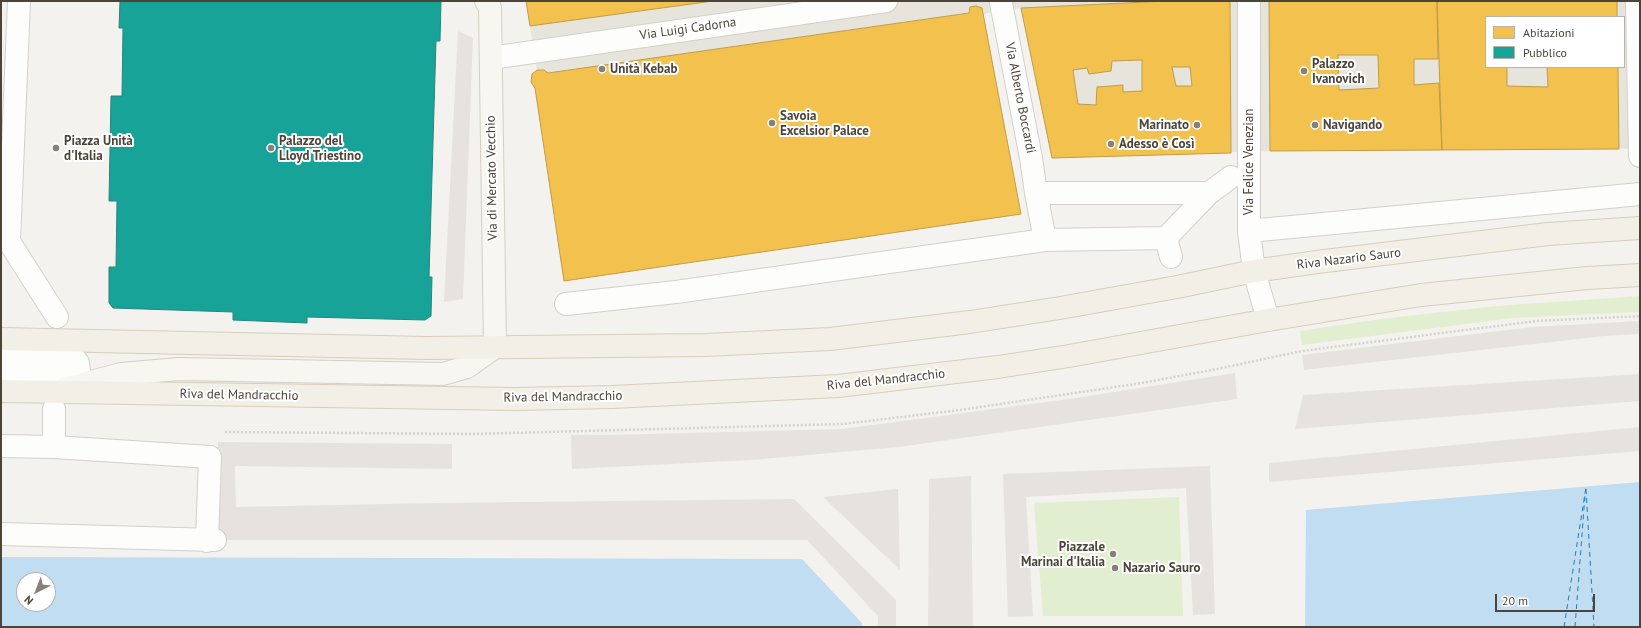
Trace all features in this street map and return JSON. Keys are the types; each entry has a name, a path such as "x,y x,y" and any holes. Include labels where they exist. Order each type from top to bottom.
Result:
{"main road":[{"name":"Via di Mercato Vecchio","path":"488,3 491,58 495,347"},
{"name":"Riva Nazario Sauro","path":"495,347 706,346 830,339 970,322 1060,308 1177,287 1254,271 1548,234 1640,228"},
{"path":"1268,320 1421,295 1587,278 1640,275"},
{"name":"Riva del Mandracchio","path":"1,391 54,401 514,399 612,397 838,386 998,367 1069,356 1268,320"},
{"path":"1,339 427,348 495,347"},
{"path":"54,401 121,374 179,369 443,374 467,367 495,347"}],"street":[{"path":"18,1 4,237 57,317"},
{"name":"Via Luigi Cadorna","path":"491,58 886,1"},
{"name":"Via Felice Venezian","path":"1249,1 1249,231 1254,271 1268,320"},
{"path":"1637,1 1640,156"},
{"name":"Via Alberto Boccardi","path":"1001,3 1031,158 1045,240"},
{"path":"576,307 1045,240 1169,248 1208,193 1231,177"},
{"path":"1036,193 1208,193"},
{"path":"1249,231 1640,194"},
{"path":"1,359 76,360 78,363 79,372 75,374 1,373"},
{"path":"54,401 54,447"},
{"path":"1,446 54,447 210,457 211,540 1,534"}],"path":[{"path":"219,432 474,434 843,424 960,410 1142,383 1302,351 1536,321 1640,316"}],"shaded area":[{"path":"526,1 1640,1 1640,148 1270,151 1052,158 1021,8 983,14 982,8 976,6 970,7 969,13 548,73 544,70 537,70"},
{"path":"458,31 473,38 463,299 444,302"},
{"path":"1640,321 1640,334 1604,336 1304,370 1302,355 1532,327"},
{"path":"1235,373 1237,399 899,447 751,460 572,469 571,435 842,429 1069,399"},
{"path":"1640,374 1640,401 1295,429 1303,395"},
{"path":"1640,427 1640,451 1269,482 1269,463"},
{"path":"218,442 452,444 452,469 235,466 236,507 794,499 896,600 896,627 878,627 878,616 807,540 215,540"},
{"path":"1210,466 1215,614 1193,615 1186,488 1026,497 1033,616 1008,617 1003,474"},
{"path":"971,476 973,627 928,627 929,479"},
{"path":"898,489 900,570 823,497"}],"green space":[{"path":"1640,296 1640,312 1513,318 1302,345 1300,331 1381,319 1497,306"},
{"path":"1179,497 1183,616 1043,616 1034,503"}],"water":[{"path":"1640,482 1640,627 1305,627 1306,510"},
{"path":"1,557 802,559 862,623 862,627 1,627"}],"building: Abitazioni":[{"path":"526,1 713,1 530,26"},
{"path":"1167,1 1230,1 1231,153 1052,158 1021,8","holes":["1142,60 1142,91 1123,92 1123,85 1097,87 1096,105 1078,104 1073,70 1087,68 1089,74 1111,71 1112,61","1172,67 1190,67 1192,86 1176,86"]},
{"name":"Palazzo Ivanovich","path":"1269,1 1437,1 1438,59 1414,59 1414,85 1439,83 1442,150 1270,151","holes":["1338,55 1378,55 1379,88 1339,90"]},
{"path":"1437,1 1617,1 1617,16 1485,16 1485,68 1507,68 1507,86 1548,87 1547,68 1618,68 1619,149 1442,150"},
{"name":"Savoia Excelsior Palace","path":"976,6 982,8 1021,214 564,281 535,88 531,82 532,74 537,70 544,70 548,73 969,13 970,7"}],"building: Pubblico":[{"name":"Palazzo del Lloyd Triestino","path":"120,1 441,1 440,41 436,41 429,277 432,277 431,316 425,320 307,317 307,323 233,320 233,312 113,308 109,303 109,267 116,267 117,201 109,201 111,96 122,96 123,28 119,28"}],"ferry route":[{"path":"1564,627 1586,487"},
{"path":"1586,489 1594,627"},
{"path":"1575,627 1585,495"}],"place":[{"name":"Unità Kebab","path":"602,69"},
{"name":"Palazzo Ivanovich","path":"1304,71"},
{"name":"Savoia Excelsior Palace","path":"772,123"},
{"name":"Marinato","path":"1197,125"},
{"name":"Navigando","path":"1315,125"},
{"name":"Adesso è Così","path":"1111,144"},
{"name":"Piazza Unità d'Italia","path":"56,148"},
{"name":"Palazzo del Lloyd Triestino","path":"271,148"},
{"name":"Piazzale Marinai d'Italia","path":"1113,554"},
{"name":"Nazario Sauro","path":"1115,568"}]}
